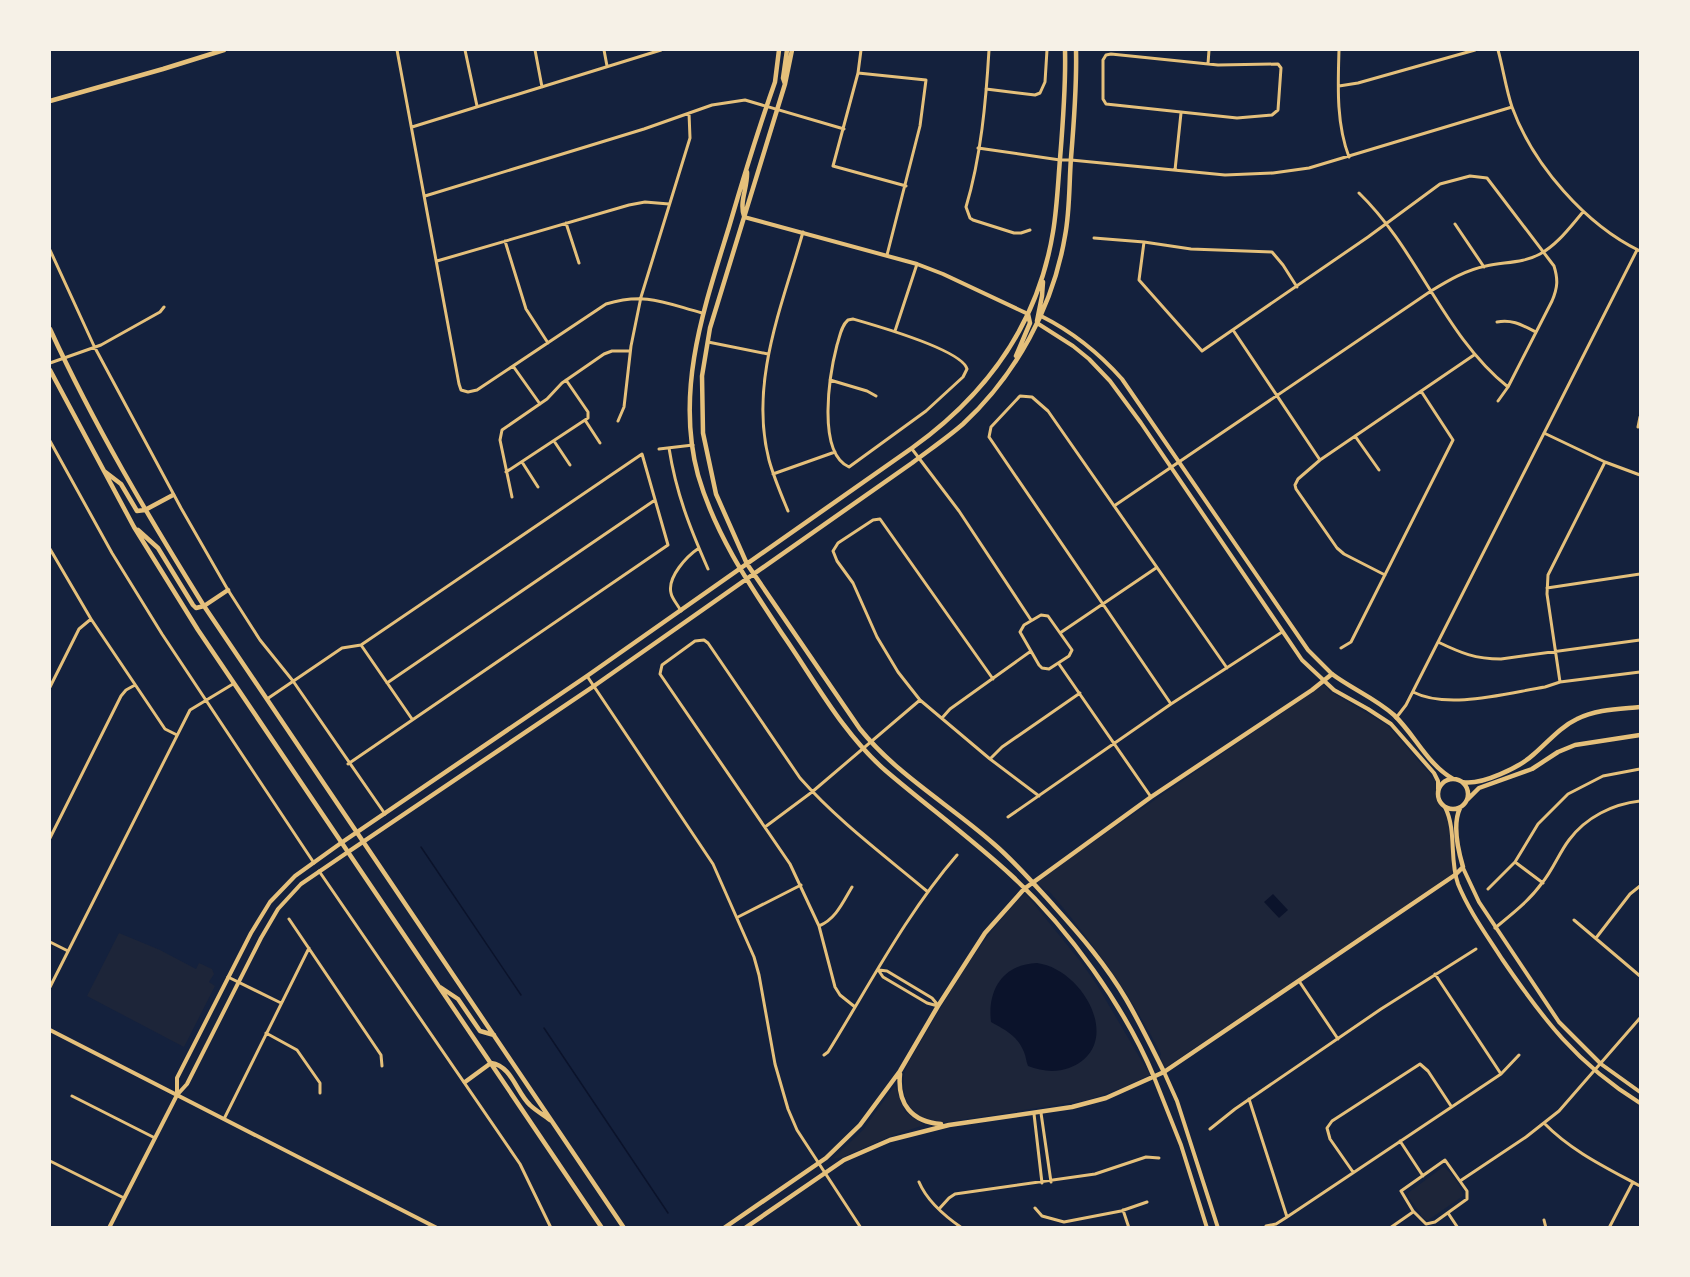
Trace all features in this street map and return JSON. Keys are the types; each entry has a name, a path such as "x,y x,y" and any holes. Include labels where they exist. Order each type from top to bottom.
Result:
{"main road":[{"path":"50,100 224,50"},
{"path":"779,50 775,82 697,334 691,378 690,423 698,473 711,512 724,542 747,580 862,747 885,770 988,855 1058,926 1108,993 1139,1044 1154,1077"},
{"path":"785,84 783,78 787,50"},
{"path":"792,50 778,109 707,342 701,397 706,452 716,494 747,564 870,741 894,765 994,844 1032,881 1081,935 1105,966 1126,999 1164,1072"},
{"path":"341,843 502,735 912,448 941,426 974,395 1000,362 1028,314 1042,276 1053,233 1065,96 1065,50"},
{"path":"348,852 747,580 919,458 969,418 987,399 1011,369 1041,316 1062,252 1068,214 1077,95 1076,50"},
{"path":"744,217 742,203 748,180 747,169"},
{"path":"1037,323 1043,292 1042,276"},
{"path":"1011,369 1030,323 1028,314"},
{"path":"50,329 64,360 146,510 204,606 624,1227"},
{"path":"50,370 134,527 234,684 602,1227"},
{"path":"102,470 121,484 137,511 146,510 173,495"},
{"path":"134,527 158,548 193,605 200,608 228,590"},
{"path":"724,1227 833,1153 860,1125 900,1071 985,933 1032,881 1332,674 1372,698 1396,718 1437,768 1453,779 1470,784 1518,765 1533,756 1563,727 1579,718 1596,712 1641,707"},
{"path":"502,735 508,745"},
{"path":"745,1227 844,1160 890,1140 949,1125 1041,1113 1097,1100 1164,1072 1455,875 1463,867 1457,815 1460,808 1479,788 1532,769 1558,752 1575,745 1641,735"},
{"path":"1453,779 1444,782 1438,789 1438,800 1445,807 1460,808"},
{"path":"1462,782 1467,790 1467,800"},
{"path":"436,985 458,999 480,1031 494,1035"},
{"path":"465,1082 491,1063 500,1064 528,1104 552,1121"},
{"path":"900,1071 900,1092 908,1108 922,1120 949,1125"}],"street":[{"path":"397,50 459,384 465,392 477,390 606,304 640,297 702,313"},
{"path":"465,50 477,107"},
{"path":"534,50 542,87"},
{"path":"604,50 607,66"},
{"path":"412,128 661,50"},
{"path":"861,50 858,73 833,166 906,186"},
{"path":"989,50 986,89 978,148 966,207 967,213 974,220 1014,232 1022,233 1030,230"},
{"path":"986,89 1035,95 1040,93 1045,82 1047,50"},
{"path":"1208,64 1209,50"},
{"path":"1339,50 1340,123 1349,157"},
{"path":"1339,86 1358,83 1475,50"},
{"path":"1396,718 1413,692 1639,250 1612,236 1583,212 1551,175 1530,144 1512,108 1498,50"},
{"path":"1106,55 1208,64 1278,64 1281,68 1276,114 1237,118 1106,104 1103,99 1103,60 1106,55"},
{"path":"858,73 926,80 920,126 887,255"},
{"path":"425,196 712,105 745,100 844,129"},
{"path":"978,148 1060,160 1225,175 1273,173 1309,168 1512,108"},
{"path":"1175,170 1181,112"},
{"path":"618,421 624,407 630,351 640,297 690,138 689,113"},
{"path":"1144,242 1139,280 1202,351 1297,287 1440,184 1455,179 1480,176 1487,178 1554,266 1558,278 1557,289 1508,387 1498,401"},
{"path":"1359,193 1386,224 1474,355 1508,387"},
{"path":"436,261 637,203 669,204"},
{"path":"1114,506 1431,291 1459,274 1529,259 1542,253 1557,242 1583,212"},
{"path":"744,217 917,264 1028,314"},
{"path":"566,223 579,263"},
{"path":"1455,224 1484,267"},
{"path":"788,511 773,474 763,422 763,388 768,354 803,232"},
{"path":"1094,238 1191,249 1272,252 1297,287"},
{"path":"505,241 526,309 548,343"},
{"path":"50,250 94,346 173,495 228,590 260,640 293,681 348,764 385,814"},
{"path":"895,331 917,264"},
{"path":"50,363 64,360 100,345 164,307"},
{"path":"1041,316 1080,339 1105,360 1136,397 1308,650 1332,674"},
{"path":"848,320 895,331 960,359 967,367 963,377 926,411 849,467 843,464 835,452 828,416 830,380 841,332 848,320"},
{"path":"1497,322 1518,323 1536,332"},
{"path":"1037,323 1073,346 1096,366 1140,423 1302,660 1323,682 1391,724 1434,773 1438,781 1438,789"},
{"path":"1233,330 1320,460"},
{"path":"707,342 768,354"},
{"path":"512,497 500,433 540,404 566,380 609,352 630,351"},
{"path":"1385,575 1337,548 1295,485 1298,479 1320,460 1474,355"},
{"path":"513,366 540,404"},
{"path":"506,472 589,416 566,380"},
{"path":"830,380 876,396"},
{"path":"1341,648 1351,642 1453,440 1421,391"},
{"path":"1171,704 989,437 992,427 1020,396 1032,397 1048,411 1227,668"},
{"path":"1638,427 1641,417"},
{"path":"585,420 600,443"},
{"path":"1544,433 1641,476"},
{"path":"1355,436 1379,470"},
{"path":"50,441 112,553 205,700 314,863"},
{"path":"554,441 570,465"},
{"path":"658,449 693,445"},
{"path":"669,448 680,501 708,569"},
{"path":"912,448 959,511 1031,620"},
{"path":"773,474 835,452"},
{"path":"267,699 342,648 361,645 642,454 668,544 348,764"},
{"path":"522,462 538,487"},
{"path":"1560,682 1547,588 1548,576 1605,462"},
{"path":"387,683 655,500"},
{"path":"993,678 880,519 873,519 838,543 833,551 837,561 853,583 877,637 898,672 920,700 990,759 1039,796"},
{"path":"681,611 672,597 671,585 684,559 699,549"},
{"path":"50,551 91,619 165,729 177,735"},
{"path":"1060,633 1156,568"},
{"path":"1547,588 1641,574"},
{"path":"1046,615 1060,633 1072,650 1069,656 1049,669 1042,668 1020,632 1031,620 1046,615"},
{"path":"50,687 79,629 91,619"},
{"path":"1008,817 1171,704 1282,632"},
{"path":"855,1007 840,995 835,987 819,926 801,885 781,849 660,674 662,665 695,641 704,640 812,792 834,814 928,892"},
{"path":"1438,642 1464,655 1482,659 1641,640"},
{"path":"361,645 412,719"},
{"path":"942,718 950,709 1031,651"},
{"path":"1059,664 1151,797"},
{"path":"1413,692 1422,697 1449,701 1545,687 1560,682 1641,672"},
{"path":"587,676 713,864 738,917 759,975 780,1087 797,1130 861,1227"},
{"path":"50,987 190,710 234,684"},
{"path":"50,838 121,696 135,685"},
{"path":"990,759 1002,747 1080,692"},
{"path":"765,827 812,792 862,747 920,700"},
{"path":"1488,889 1515,862 1538,824 1568,794 1603,776 1641,770"},
{"path":"1495,928 1525,904 1543,883 1569,840 1586,822 1611,808 1641,801"},
{"path":"1445,807 1450,823 1455,875 1476,919 1544,1019 1595,1071 1641,1103"},
{"path":"177,1095 177,1078 228,977 270,902 288,882 341,843"},
{"path":"109,1227 177,1095 187,1084 238,982 278,909 301,884 348,852"},
{"path":"824,1055 928,892 957,855"},
{"path":"1515,862 1543,883"},
{"path":"1463,867 1472,891 1559,1022 1601,1064 1641,1092"},
{"path":"320,871 520,1164 551,1227"},
{"path":"738,917 801,885"},
{"path":"1596,938 1630,894 1641,886"},
{"path":"819,926 830,921 852,887"},
{"path":"289,919 381,1054 382,1066"},
{"path":"1574,920 1641,976"},
{"path":"50,942 68,951"},
{"path":"224,1119 309,948"},
{"path":"1210,1129 1338,1039 1476,949"},
{"path":"878,970 887,971 932,998 938,1006"},
{"path":"878,970 883,977 927,1003 938,1006"},
{"path":"1435,974 1501,1074"},
{"path":"228,977 280,1004"},
{"path":"1299,981 1338,1039"},
{"path":"1460,1181 1559,1111 1641,1018"},
{"path":"50,1030 437,1227"},
{"path":"266,1033 297,1050 320,1083 320,1093"},
{"path":"1266,1226 1276,1224 1287,1217 1501,1074 1519,1055"},
{"path":"1353,1172 1330,1139 1327,1128 1332,1121 1420,1064 1428,1071 1451,1106"},
{"path":"1164,1072 1177,1101 1218,1227"},
{"path":"1154,1077 1181,1145 1207,1227"},
{"path":"72,1096 155,1138"},
{"path":"1249,1100 1287,1217"},
{"path":"1041,1113 1051,1182"},
{"path":"1034,1114 1042,1183"},
{"path":"1544,1123 1560,1139 1595,1162 1641,1186"},
{"path":"1400,1141 1423,1176"},
{"path":"939,1209 956,1194 1051,1182 1095,1174 1146,1157 1159,1158"},
{"path":"1445,1160 1460,1181 1467,1191 1467,1198 1430,1224 1422,1222 1401,1191 1445,1160"},
{"path":"50,1161 124,1198"},
{"path":"919,1182 939,1209 962,1227"},
{"path":"1609,1227 1633,1182"},
{"path":"1035,1208 1042,1216 1064,1222 1123,1210 1147,1202"},
{"path":"1123,1210 1129,1227"},
{"path":"1390,1227 1413,1211"},
{"path":"1448,1213 1458,1227"},
{"path":"1544,1220 1546,1227"}],"shaded area":[{"path":"1323,685 1329,691 1387,725 1435,780 1437,800 1448,819 1454,873 1165,1068 1161,1054 1149,1032 1095,948 1048,890 1037,882"},
{"path":"1025,893 1097,985 1150,1075 1088,1100 947,1122 924,1119 910,1106 906,1097 904,1076 907,1065 975,954 1007,912"},
{"path":"1273,894 1288,910 1279,918 1264,902"},
{"path":"119,933 160,950 196,969 199,963 212,969 214,974 209,982 215,986 184,1047 87,996"},
{"path":"1037,963 1054,968 1070,979 1083,993 1092,1010 1096,1027 1095,1043 1086,1057 1064,1070 1048,1071 1028,1066 1018,1041 991,1022 992,999 1000,981 1015,968"},
{"path":"895,1085 905,1112 924,1125 891,1136 843,1157 832,1159 863,1130"},
{"path":"1443,1167 1456,1180 1463,1196 1427,1221 1421,1216 1408,1193"}],"waterway":[{"path":"421,847 521,995"},
{"path":"544,1028 668,1213"}]}
